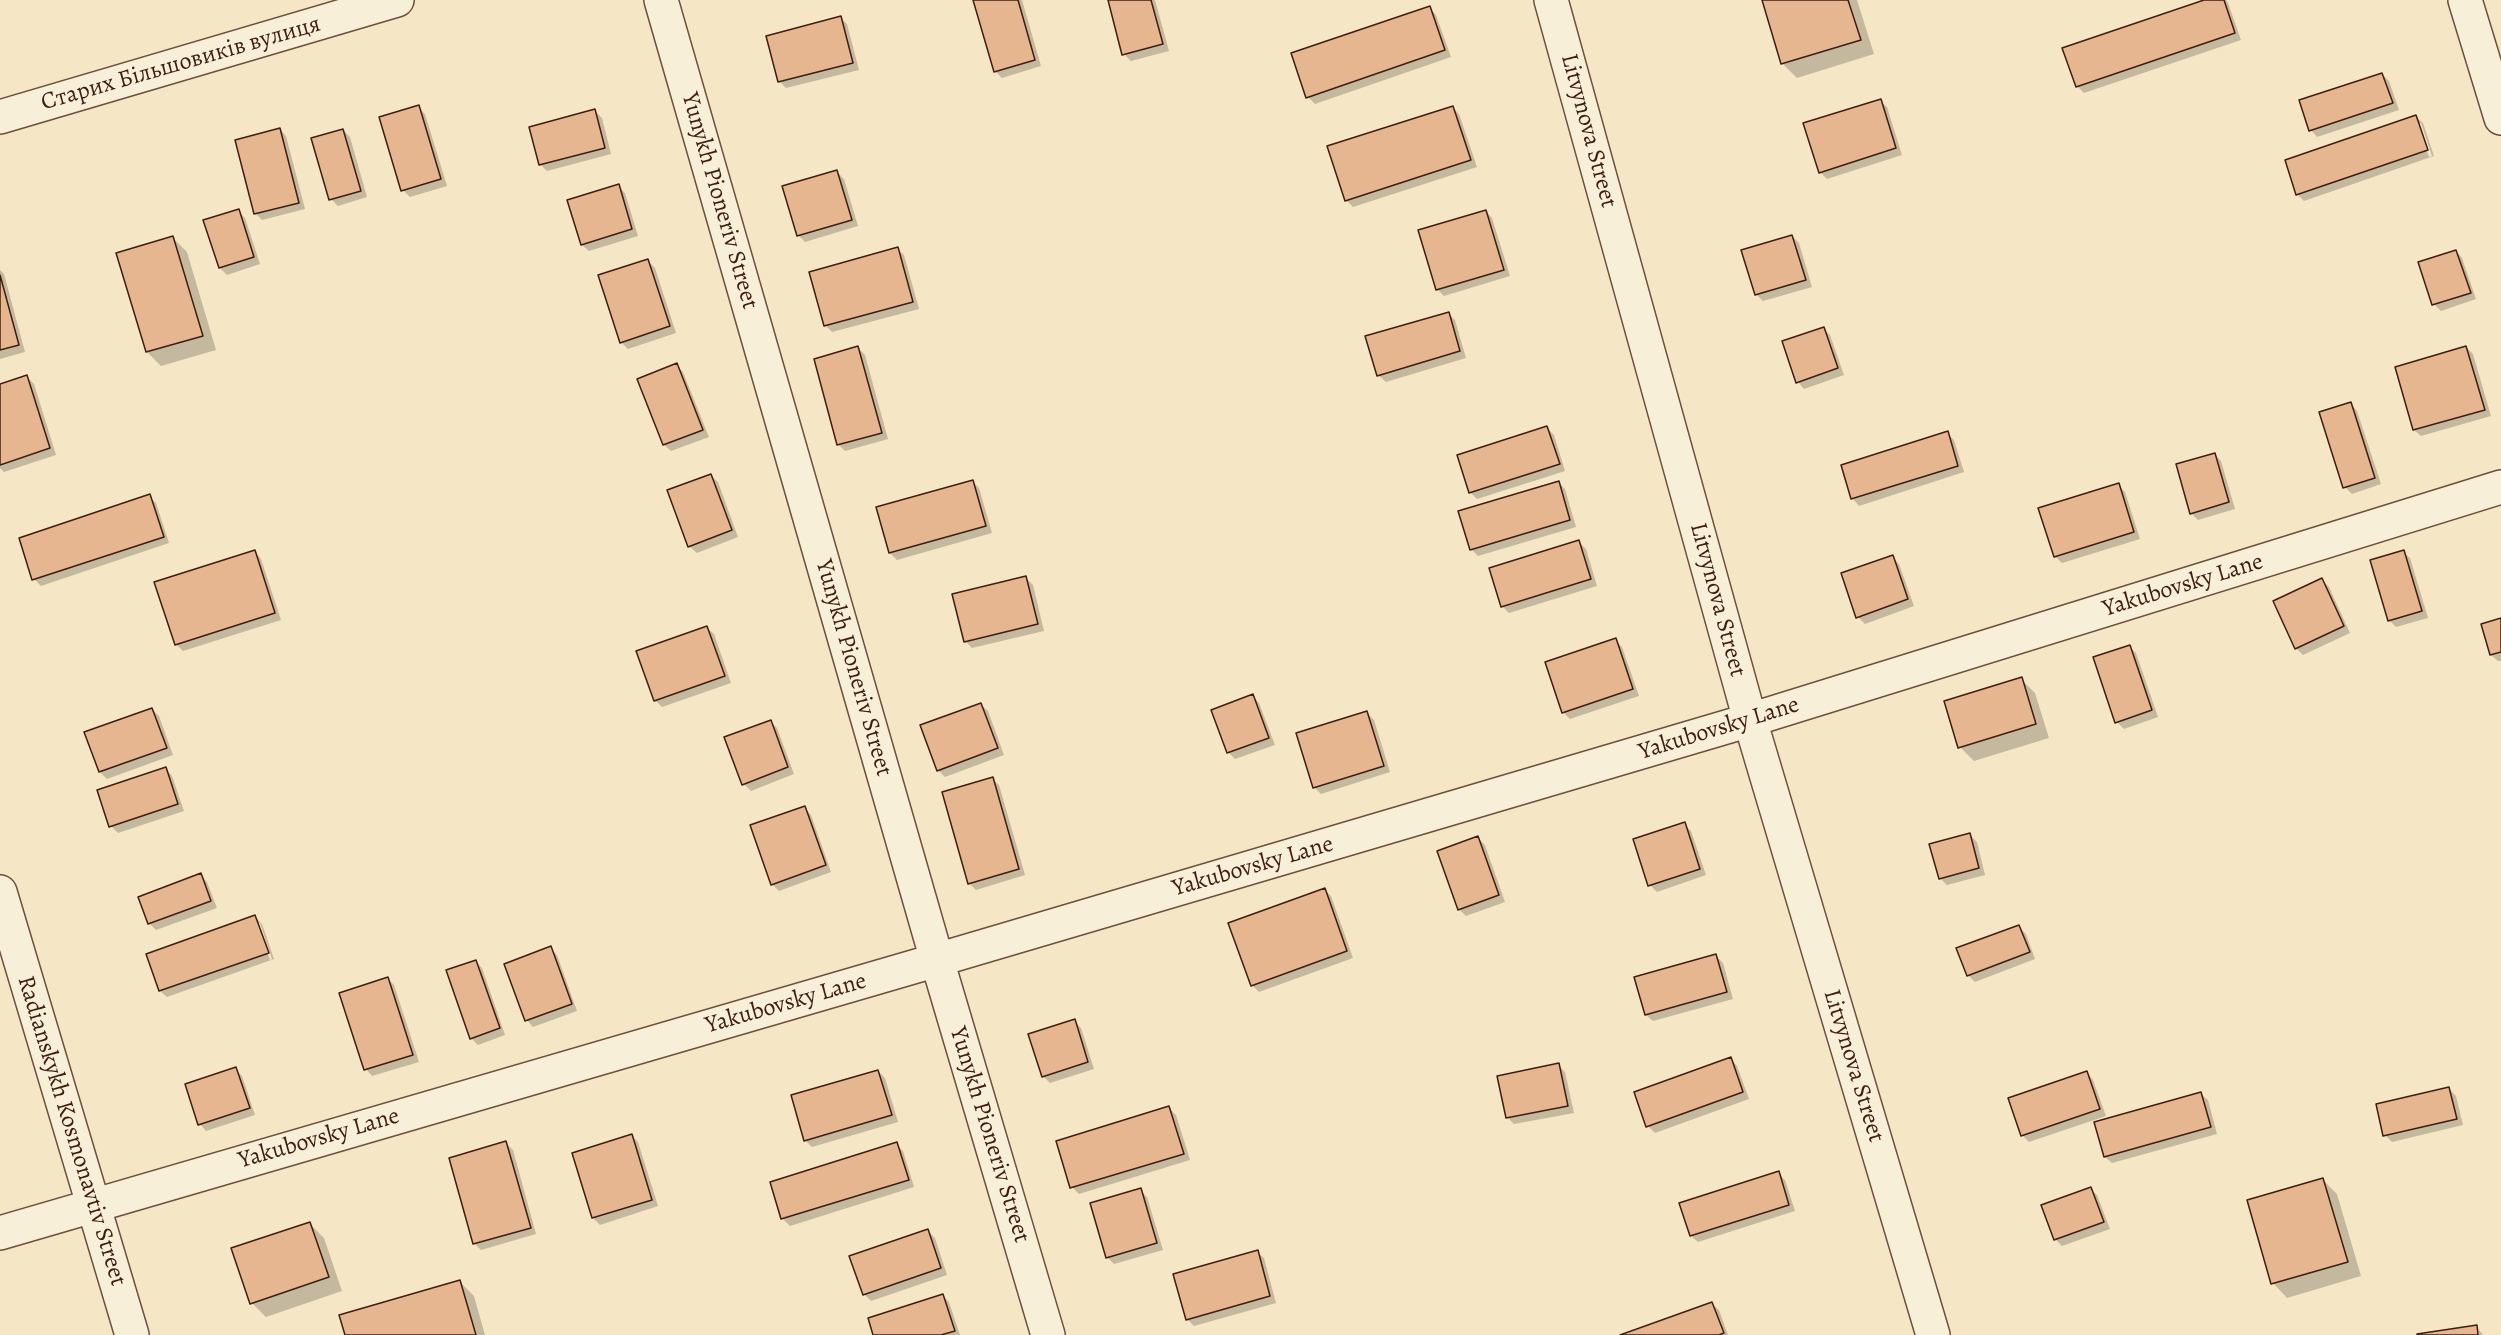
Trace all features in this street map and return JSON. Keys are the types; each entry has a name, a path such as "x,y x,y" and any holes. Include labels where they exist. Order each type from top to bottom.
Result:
{"street":[{"name":"Старих Більшовиків вулиця","path":"0,117 398,0"},
{"name":"Yunykh Pioneriv Street","path":"661,0 937,960 1048,1335"},
{"name":"Litvynova Street","path":"1551,0 1750,720 1933,1335"},
{"path":"2465,0 2501,118"},
{"name":"Yakubovsky Lane","path":"0,1233 1750,720 2501,488"},
{"name":"Radianskykh Kosmonavtiv Street","path":"0,892 132,1335"}],"building":[{"path":"973,0 1018,0 1035,60 994,72"},
{"path":"1108,0 1151,0 1163,44 1122,55"},
{"path":"1762,0 1848,0 1861,40 1781,64"},
{"path":"2204,0 2224,0 2235,33 2076,87 2062,48"},
{"path":"1430,6 1445,50 1306,98 1291,53"},
{"path":"841,16 853,63 778,82 766,36"},
{"path":"2382,73 2393,103 2309,131 2299,100"},
{"path":"1881,99 1896,148 1819,173 1803,123"},
{"path":"419,105 441,179 401,191 379,117"},
{"path":"1453,106 1471,160 1345,201 1327,146"},
{"path":"595,109 605,148 539,165 529,127"},
{"path":"2416,115 2428,150 2296,195 2285,160"},
{"path":"280,128 299,203 254,214 235,140"},
{"path":"343,129 361,191 329,200 311,138"},
{"path":"837,170 852,220 797,236 782,186"},
{"path":"619,184 632,229 581,245 567,200"},
{"path":"239,209 254,257 219,268 203,220"},
{"path":"1486,210 1504,270 1436,290 1418,230"},
{"path":"1792,235 1806,280 1755,295 1741,250"},
{"path":"173,236 203,336 146,352 116,253"},
{"path":"898,247 913,302 824,326 809,272"},
{"path":"2456,250 2471,293 2432,305 2418,262"},
{"path":"648,259 670,326 620,343 598,275"},
{"path":"0,275 19,345 0,350"},
{"path":"1449,312 1460,351 1377,376 1365,336"},
{"path":"1824,327 1838,368 1796,383 1782,341"},
{"path":"858,346 882,433 837,445 814,359"},
{"path":"2466,346 2485,410 2413,430 2395,367"},
{"path":"677,363 703,430 663,445 637,379"},
{"path":"27,375 50,448 0,465 0,384"},
{"path":"2351,402 2375,478 2343,488 2319,412"},
{"path":"1547,426 1560,464 1469,493 1457,455"},
{"path":"1948,431 1958,466 1851,499 1841,465"},
{"path":"2215,453 2229,502 2190,514 2176,464"},
{"path":"711,474 732,530 688,547 667,490"},
{"path":"973,480 986,526 889,553 876,507"},
{"path":"1559,481 1570,520 1470,550 1458,511"},
{"path":"2119,483 2134,532 2054,557 2038,508"},
{"path":"150,494 164,537 32,580 19,538"},
{"path":"1579,540 1591,579 1501,607 1489,568"},
{"path":"255,550 275,613 175,645 154,582"},
{"path":"2404,550 2422,611 2388,621 2370,560"},
{"path":"1893,555 1908,599 1856,618 1841,573"},
{"path":"1026,576 1038,624 964,642 952,594"},
{"path":"2322,578 2344,626 2295,649 2273,601"},
{"path":"2501,618 2501,652 2490,655 2481,624"},
{"path":"707,626 725,676 654,701 636,651"},
{"path":"1616,638 1633,689 1562,713 1545,662"},
{"path":"2130,645 2152,710 2115,723 2093,657"},
{"path":"2022,677 2036,724 1958,748 1944,701"},
{"path":"1253,694 1269,738 1227,753 1211,710"},
{"path":"981,703 998,748 937,771 920,725"},
{"path":"152,708 167,748 99,772 84,732"},
{"path":"1367,711 1384,766 1313,788 1296,733"},
{"path":"771,720 788,767 742,785 724,737"},
{"path":"166,767 178,804 109,827 97,790"},
{"path":"993,777 1019,869 968,884 942,792"},
{"path":"805,806 826,865 771,885 750,825"},
{"path":"1685,822 1700,869 1648,886 1633,839"},
{"path":"1970,833 1979,868 1939,879 1929,844"},
{"path":"1478,836 1499,895 1458,910 1437,851"},
{"path":"201,873 211,901 148,924 138,897"},
{"path":"1325,888 1347,951 1251,986 1228,923"},
{"path":"255,915 269,953 159,991 146,954"},
{"path":"2019,925 2030,952 1967,976 1956,948"},
{"path":"551,946 572,1004 525,1021 504,964"},
{"path":"1716,954 1727,992 1645,1015 1634,977"},
{"path":"476,960 500,1028 470,1039 446,970"},
{"path":"388,977 413,1055 364,1070 339,993"},
{"path":"1075,1019 1088,1062 1042,1077 1028,1034"},
{"path":"1731,1057 1743,1092 1646,1127 1634,1092"},
{"path":"1559,1063 1568,1106 1506,1118 1497,1076"},
{"path":"236,1067 250,1108 198,1125 185,1084"},
{"path":"878,1070 892,1115 804,1141 791,1095"},
{"path":"2087,1071 2100,1109 2021,1136 2008,1098"},
{"path":"2449,1087 2457,1119 2383,1136 2376,1104"},
{"path":"2201,1092 2211,1127 2104,1157 2094,1122"},
{"path":"1169,1106 1184,1154 1070,1188 1056,1141"},
{"path":"632,1134 652,1200 592,1218 572,1153"},
{"path":"506,1141 531,1228 473,1244 449,1158"},
{"path":"897,1142 909,1180 781,1219 770,1182"},
{"path":"1779,1171 1789,1205 1690,1236 1679,1203"},
{"path":"2323,1178 2348,1262 2271,1284 2247,1200"},
{"path":"2091,1187 2104,1222 2054,1240 2041,1205"},
{"path":"1141,1188 1157,1243 1106,1258 1090,1203"},
{"path":"310,1222 329,1277 250,1304 231,1248"},
{"path":"928,1229 941,1268 863,1295 849,1256"},
{"path":"1258,1250 1270,1296 1186,1320 1173,1274"},
{"path":"460,1280 476,1335 345,1335 339,1315"},
{"path":"943,1294 955,1331 941,1335 873,1335 868,1318"},
{"path":"1712,1302 1724,1333 1719,1335 1620,1335"},
{"path":"2477,1325 2478,1335 2417,1335 2417,1334"}]}
